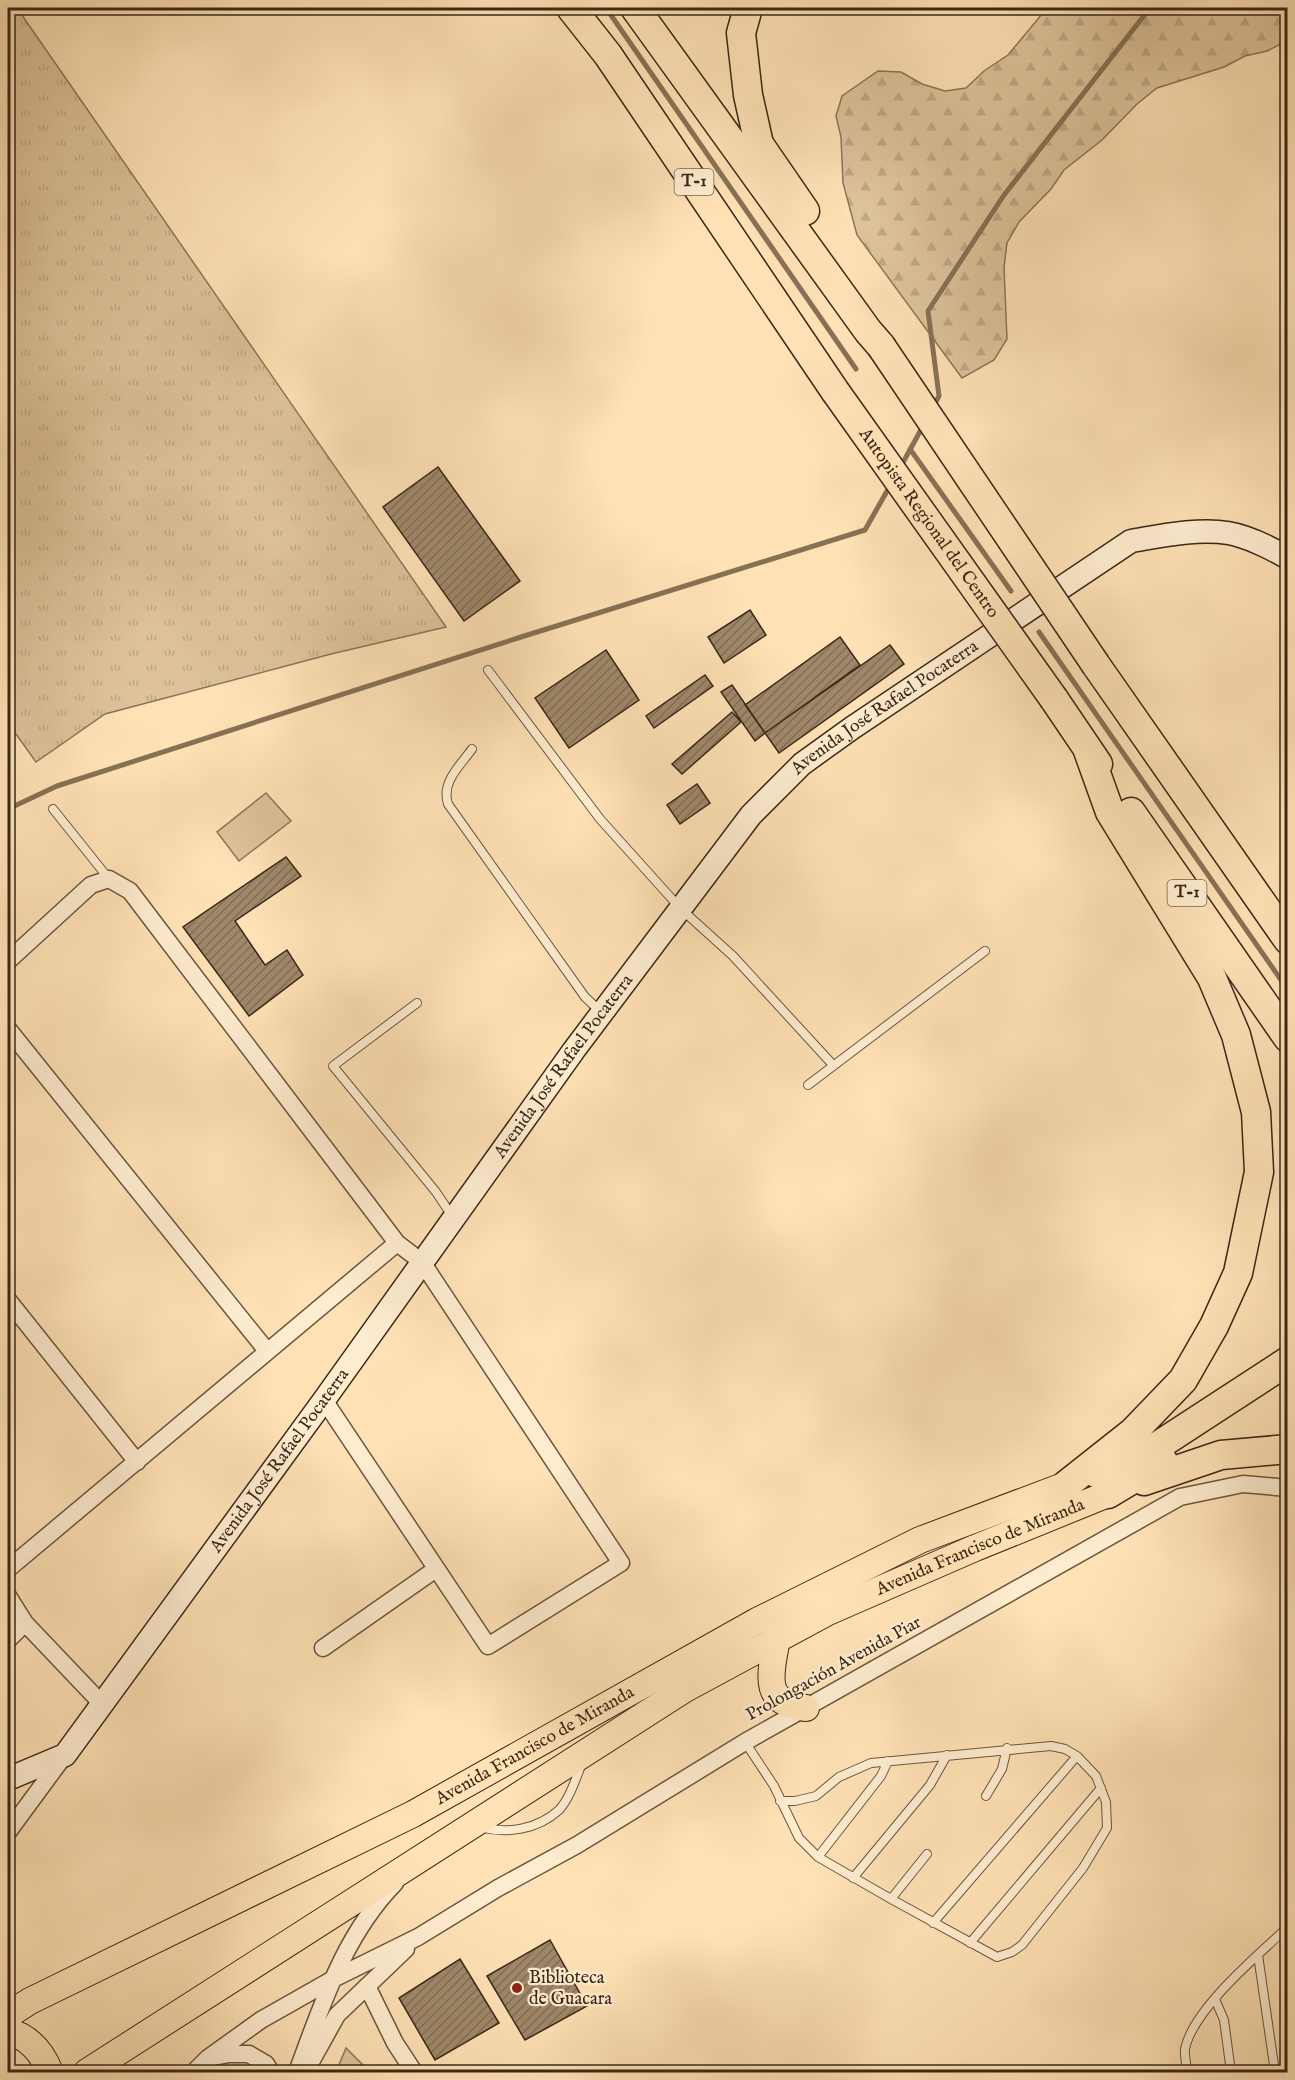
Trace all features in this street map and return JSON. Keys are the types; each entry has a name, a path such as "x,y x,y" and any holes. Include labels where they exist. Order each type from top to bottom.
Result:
{"highway":[{"name":"Autopista Regional del Centro","path":"571,8 608,55 835,391 1054,699 1287,1038"},
{"path":"635,8 874,339 1287,940"},
{"path":"748,8 741,33 748,95 759,144 855,285 874,339"},
{"path":"1066,1485 1133,1432 1183,1380 1214,1326 1238,1274 1259,1172 1256,1112 1236,1035 1212,978 1110,812 1087,748"},
{"path":"1066,1485 1150,1451 1287,1361"},
{"path":"1108,1494 1219,1428 1287,1380"},
{"path":"1108,1494 1221,1455 1287,1449"}],"main road":[{"name":"Avenida Francisco de Miranda","path":"8,2015 30,2001 413,1814 777,1611 920,1540 1066,1485"},
{"name":"Avenida Francisco de Miranda","path":"87,2073 685,1689 828,1612 975,1548 1108,1494"},
{"path":"777,1639 771,1672 775,1695 791,1707 806,1708"},
{"path":"8,2031 32,2044 46,2062 50,2073"}],"street":[{"name":"Avenida José Rafael Pocaterra","path":"8,1832 324,1400 602,1013 751,815 802,764 862,721 1131,542 1178,533 1228,533 1272,549 1287,558"},
{"path":"8,961 91,885 109,879 130,891 397,1243 423,1262 621,1563 488,1646 324,1400"},
{"path":"8,1029 267,1351"},
{"path":"8,1569 397,1243"},
{"path":"8,1300 137,1462"},
{"name":"Prolongación Avenida Piar","path":"418,1937 498,1888 577,1845 745,1742 1180,1497 1243,1484 1287,1488"},
{"path":"323,1648 436,1569"},
{"path":"8,1596 25,1623 102,1704"},
{"path":"8,1640 25,1623"},
{"path":"8,1779 65,1755"},
{"path":"297,2073 321,2008 346,1950 359,1927 401,1878 435,1850"},
{"path":"194,2073 208,2058 261,2020 335,1978 418,1937"},
{"path":"305,2073 337,2015 418,1937"},
{"path":"367,1986 395,2043 414,2073"},
{"path":"208,2058 229,2054 249,2054 266,2064 272,2073"}],"lane":[{"path":"488,670 600,819 681,909 733,956 833,1065"},
{"path":"472,749 446,785 445,794 448,804 585,997 602,1013"},
{"path":"53,809 109,879"},
{"path":"808,1085 985,951"},
{"path":"417,1003 333,1066 436,1192 453,1219"},
{"path":"745,1742 774,1786 780,1801 799,1838 818,1857 933,1923 997,1956 1012,1952 1022,1945 1083,1868 1107,1828 1106,1802 1096,1776 1077,1756 1065,1749 1052,1746 1007,1748 871,1762 839,1777 816,1796 795,1801 780,1801"},
{"path":"986,1796 1002,1769 1007,1748"},
{"path":"473,1825 491,1830 508,1831 523,1829 544,1821 560,1809 574,1784 586,1751"},
{"path":"853,1878 930,1785 947,1755"},
{"path":"933,1923 1077,1756"},
{"path":"818,1857 881,1776 888,1761"},
{"path":"970,1943 1101,1788"},
{"path":"891,1899 927,1854"},
{"path":"1187,2073 1185,2050 1193,2030 1215,1999 1287,1927"},
{"path":"1258,1954 1275,2073"},
{"path":"1215,1999 1224,2020 1231,2073"}],"green space":[{"path":"8,8 17,8 446,627 331,654 105,714 36,762 8,723"},
{"path":"1047,8 1287,8 1287,41 1267,51 1245,56 1224,67 1157,88 1137,104 1102,140 1064,170 1051,189 1019,222 1007,243 1004,267 1007,339 994,360 962,378 857,235 843,183 841,137 836,116 842,96 878,71 901,72 922,84 945,91 966,88 984,71 1008,55"},
{"path":"266,793 291,821 239,861 217,832"},
{"path":"346,2048 370,2072 336,2072"}],"building":[{"path":"438,467 520,581 464,621 383,507"},
{"path":"750,610 766,635 724,663 708,637"},
{"path":"840,637 860,665 765,733 745,705"},
{"path":"890,645 904,664 779,753 765,733"},
{"path":"606,650 639,700 569,748 535,698"},
{"path":"705,675 713,686 654,728 646,716"},
{"path":"732,685 765,733 755,741 721,692"},
{"path":"732,712 741,722 682,774 672,764"},
{"path":"697,784 710,803 680,824 667,805"},
{"path":"286,857 301,876 235,921 265,965 287,950 303,975 249,1016 183,927"},
{"path":"550,1940 587,2006 525,2040 487,1976"},
{"path":"460,1959 499,2023 435,2060 399,1998"}],"waterway":[{"path":"606,8 856,369"},
{"path":"933,407 939,396 928,311 1004,195 1150,8"},
{"path":"900,468 923,426"},
{"path":"910,449 1011,591"},
{"path":"8,809 57,786 521,637 865,530 891,484"},
{"path":"1039,632 1288,990"}],"place":[{"name":"Biblioteca de Guacara","path":"517,1988"}]}
